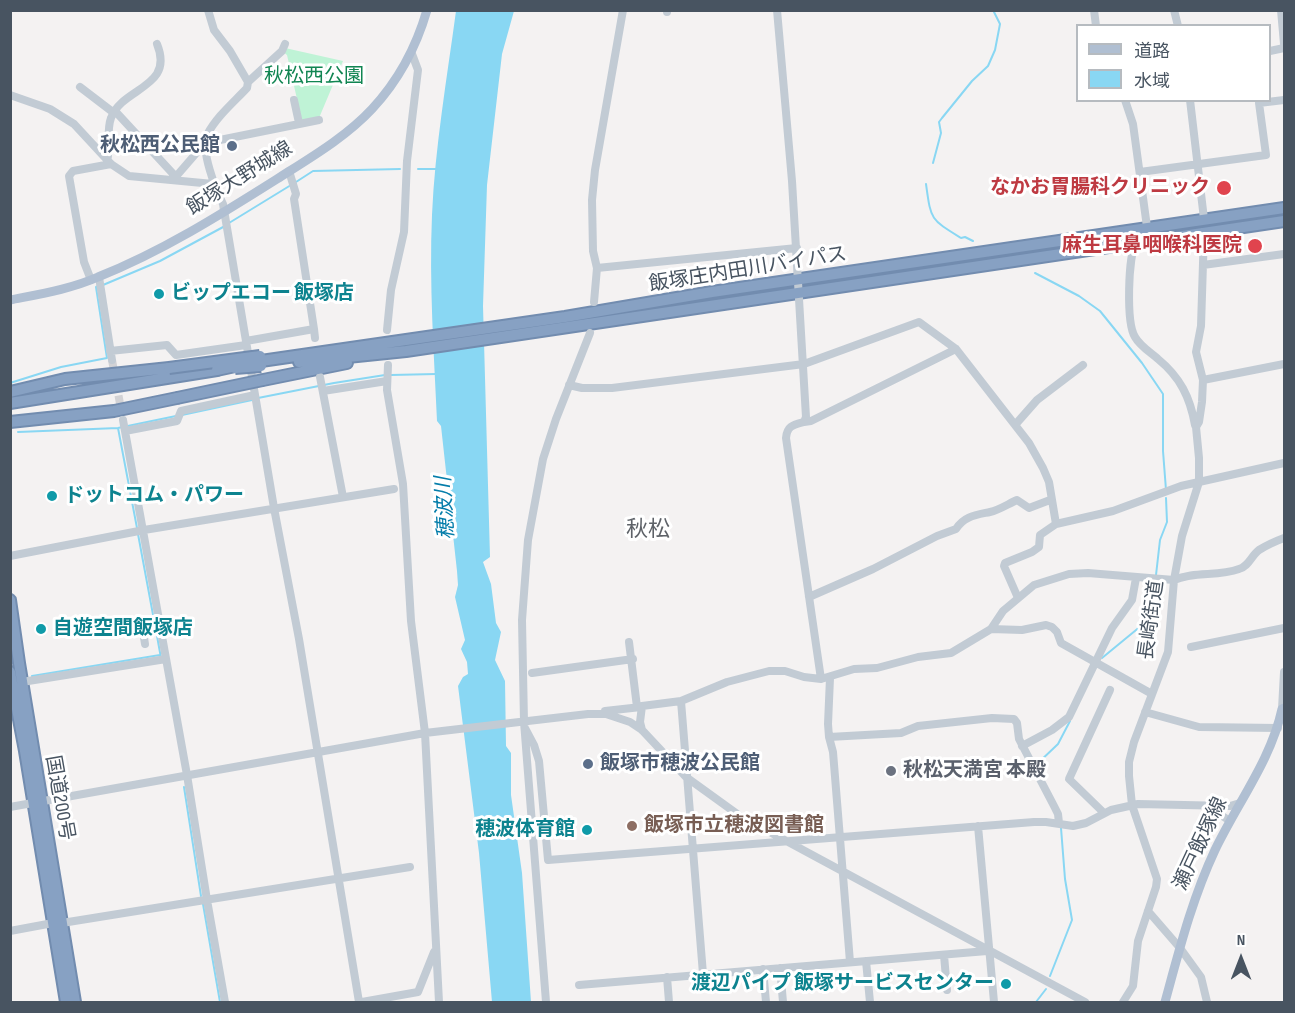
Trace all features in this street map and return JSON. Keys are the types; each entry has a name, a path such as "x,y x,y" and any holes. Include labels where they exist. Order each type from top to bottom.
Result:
{"highway":[{"name":"飯塚庄内田川バイパス","path":"564,322 712,292 1284,208"},
{"name":"飯塚庄内田川バイパス","path":"261,361 405,345 564,322 800,294 1284,221"},
{"name":"飯塚庄内田川バイパス","path":"10,403 171,372 217,370 288,357 405,345"},
{"path":"10,422 114,411 263,380 405,345"},
{"path":"10,392 64,379 171,372 261,361"},
{"name":"国道200号","path":"10,600 37,802"},
{"name":"国道200号","path":"10,672 75,1002"},
{"name":"国道200号","path":"58,923 66,1002"}],"main road":[{"name":"飯塚大野城線","path":"10,300 97,279 225,215 291,174 347,132 372,109 394,82 412,54 427,10"},
{"name":"瀬戸飯塚線","path":"1164,1002 1201,883 1230,820 1270,750 1284,709"}],"street":[{"path":"208,10 214,30 230,51 248,82"},
{"path":"594,303 597,268 592,251 594,180 622,10"},
{"path":"777,10 800,294 806,417 804,422"},
{"path":"1281,10 1284,46"},
{"path":"109,163 110,121 114,112 126,99 155,78 161,61 157,44"},
{"path":"285,44 282,51 248,82 247,88 216,122 207,135 205,143 213,184 223,204 225,215 361,1002 418,992 436,948"},
{"path":"387,330 391,290 404,232 407,161 418,70 412,54"},
{"path":"80,87 114,112 175,179"},
{"path":"10,95 50,109 74,124 109,163 129,176 213,184"},
{"path":"294,100 299,123"},
{"path":"1140,172 1266,155 1259,104 1284,100"},
{"path":"1126,102 1133,124 1147,227 1135,242 1129,303 1133,334 1138,342 1172,370 1182,384 1196,427"},
{"path":"1190,102 1204,219"},
{"path":"175,179 205,143 319,120"},
{"path":"109,163 73,171 69,176 84,262 97,279 101,290 111,356 167,345 176,355 314,329"},
{"path":"291,174 315,338"},
{"name":"長崎街道","path":"1123,1002 1133,986 1138,941 1156,887 1156,879 1132,805 1128,776 1129,762 1168,652 1174,580 1182,536 1199,482 1196,427 1203,380 1196,352 1201,326 1204,232"},
{"path":"597,268 797,249"},
{"path":"1203,265 1284,254"},
{"path":"569,385 582,388 612,388 804,364 919,322 956,349 1015,424 1043,468 1056,524"},
{"path":"546,1002 523,724 522,620 528,540 543,459 590,333"},
{"path":"850,962 834,752 829,737 826,678 809,597 786,438 790,426 811,421 956,349"},
{"path":"1203,380 1284,364"},
{"path":"1015,424 1037,400 1083,365"},
{"path":"343,497 321,384 387,374 403,484 411,621 425,733 439,1002"},
{"path":"225,1002 166,659 156,622 124,426 177,421 181,411 256,397"},
{"path":"1018,598 1004,567 1005,563 1039,547 1040,535 1056,524 1113,510 1181,486 1284,463"},
{"path":"10,556 140,530 394,489"},
{"path":"809,597 956,529 961,522 978,513 991,512 1017,500 1029,508 1050,500"},
{"path":"10,807 425,733 523,724 681,700 728,682 769,670 785,671 804,677 826,678 854,669 877,668 918,657 951,653 991,629 998,616 1034,585 1069,574 1088,573 1174,580 1183,576 1241,569 1248,565 1258,551 1284,538"},
{"path":"1022,746 1052,730 1069,717 1112,628 1132,600 1136,578"},
{"path":"145,644 142,625 156,622"},
{"path":"991,629 1022,630 1046,625 1052,627 1057,632 1061,643 1152,694"},
{"path":"1191,646 1284,628"},
{"path":"629,642 642,729"},
{"path":"22,682 166,659"},
{"path":"532,673 633,659"},
{"path":"1284,672 1284,709"},
{"path":"1104,813 1069,779 1110,690"},
{"path":"681,700 703,974"},
{"path":"1145,712 1199,727 1278,728"},
{"path":"588,714 606,714 621,718 642,729 686,777 740,816 1085,1002"},
{"path":"829,737 901,733 918,726 992,718 1014,718 1022,746 1058,814 1059,823"},
{"path":"523,724 539,761 548,860 1034,822 1073,826 1104,813 1132,805 1230,806 1240,803"},
{"path":"1206,806 1215,809 1230,820"},
{"path":"978,826 994,1002"},
{"path":"10,931 410,867"},
{"path":"1148,911 1201,977 1207,1002"},
{"path":"579,985 989,951"},
{"path":"944,955 947,990"},
{"path":"866,961 870,1002"},
{"path":"780,968 783,1002"},
{"path":"763,969 766,1002"},
{"path":"667,978 669,1002"}],"green space":[{"name":"秋松西公園","path":"285,48 343,61 319,118 302,121 287,55 283,52"}],"water":[{"path":"456,11 514,11 502,54 487,185 483,306 490,557 483,562 491,584 496,623 501,632 495,660 505,681 506,746 511,753 511,795 522,873 531,1002 492,1002 479,853 458,686 463,677 468,674 467,662 461,649 465,640 455,597 458,585 457,571 441,426 437,421 431,293 432,215 439,138"}],"waterway":[{"path":"933,163 941,133 939,122 972,81 988,66 995,50 1000,24 993,10"},
{"path":"296,182 313,171 400,169"},
{"path":"418,169 437,169"},
{"path":"926,184 931,212 938,222 961,238 965,237 973,241"},
{"path":"229,223 291,185"},
{"path":"103,285 160,261 225,226"},
{"path":"1035,273 1079,296 1100,311 1142,363 1163,394 1166,490"},
{"path":"10,383 61,367 107,358 96,287 98,286"},
{"path":"391,375 436,374"},
{"path":"258,398 385,375"},
{"path":"182,415 252,400"},
{"path":"18,432 118,428 176,416"},
{"path":"118,428 137,528"},
{"path":"1156,575 1160,540 1167,522 1166,498"},
{"path":"138,534 154,620"},
{"path":"1102,658 1147,621 1155,585"},
{"path":"155,625 161,658"},
{"path":"32,676 160,655"},
{"path":"1036,765 1058,744 1070,721"},
{"path":"184,787 201,896"},
{"path":"1050,976 1072,920 1065,879 1061,828"},
{"path":"203,904 220,1002"},
{"path":"1036,1002 1046,989"}],"tunnel":[{"path":"112,360 123,420"}],"place":[{"name":"秋松西公民館","path":"232,146"},
{"name":"なかお胃腸科クリニック","path":"1224,188"},
{"name":"麻生耳鼻咽喉科医院","path":"1255,246"},
{"name":"ビップエコー 飯塚店","path":"159,294"},
{"name":"ドットコム・パワー","path":"52,496"},
{"name":"自遊空間飯塚店","path":"41,629"},
{"name":"飯塚市穂波公民館","path":"588,764"},
{"name":"秋松天満宮 本殿","path":"891,771"},
{"name":"飯塚市立穂波図書館","path":"632,826"},
{"name":"穂波体育館","path":"587,830"},
{"name":"渡辺パイプ 飯塚サービスセンター","path":"1006,984"}],"district":[{"name":"秋松","path":"648,530"}],"water label":[{"name":"穂波川","path":"446,508"}]}
